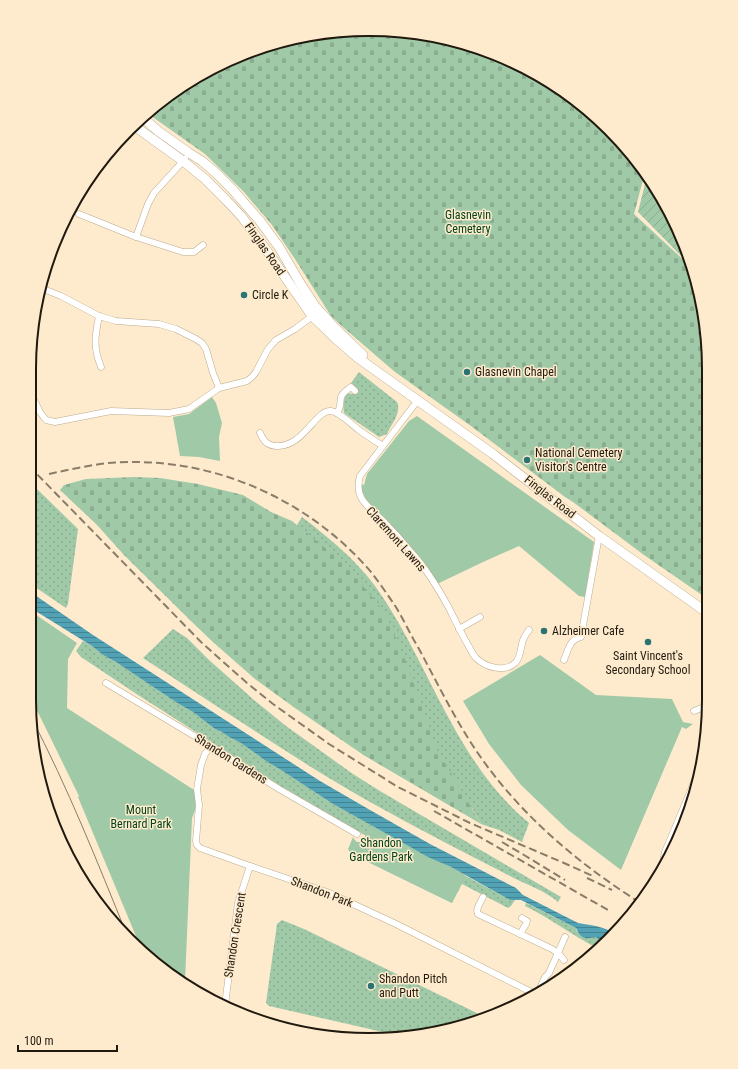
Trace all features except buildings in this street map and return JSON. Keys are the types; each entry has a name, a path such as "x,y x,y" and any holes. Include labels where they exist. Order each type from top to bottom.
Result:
{"main road":[{"name":"Finglas Road","path":"146,122 202,161 224,180 260,221 279,247 300,283 320,311 335,328 390,381"},
{"name":"Finglas Road","path":"139,129 183,161 214,188 242,217 312,316 358,358 500,459 599,536 702,609"}],"street":[{"path":"136,237 148,204 154,193 189,153"},
{"path":"79,214 136,237 183,252 194,252 203,245"},
{"path":"45,290 61,296 99,316 116,321 159,324 176,329 196,338 206,349 219,388"},
{"path":"36,404 46,420 55,422 111,411 169,413 189,409 219,388 247,380 252,377 268,349 276,340 295,330 320,311"},
{"path":"99,316 94,340 96,357 101,367"},
{"path":"337,413 340,409 344,392 351,387 355,391"},
{"name":"Claremont Lawns","path":"418,400 360,476 358,483 360,496 364,504 384,522 414,556 436,585 475,657 485,665 507,668 516,663 523,639 529,630"},
{"path":"260,433 265,442 271,446 282,446 291,443 302,436 321,415 332,411 383,446"},
{"path":"564,660 574,639 581,637 599,536"},
{"path":"459,629 480,617"},
{"name":"Shandon Gardens","path":"106,683 211,746 279,790 356,834"},
{"path":"694,711 702,708"},
{"name":"Shandon Park","path":"211,746 205,754 201,765 196,789 199,805 196,841 200,848 327,892 396,924 530,991"},
{"path":"665,853 679,822"},
{"name":"Shandon Crescent","path":"226,1001 238,903 250,866"},
{"path":"483,897 477,910 478,914 558,953 564,960"},
{"path":"520,934 527,921 522,918"},
{"path":"542,984 545,977 549,973 566,936"}],"green space":[{"name":"Glasnevin Cemetery","path":"369,36 412,39 434,42 476,54 516,70 536,81 554,92 589,119 619,149 643,180 634,214 683,260 696,304 702,369 702,595 644,555 471,426 395,372 344,328 331,316 272,225 244,192 205,154 152,117 184,92 222,70 242,61 283,47 304,42 347,37"},
{"path":"645,183 668,222 682,257 638,212"},
{"path":"359,372 397,402 397,414 387,434 379,437 344,413 343,408 347,393 353,394 358,389 351,383"},
{"path":"212,397 216,403 222,423 219,437 220,461 199,457 180,456 173,417 189,414"},
{"path":"417,416 594,542 585,597 579,596 519,546 435,585 414,555 364,503 358,483 364,485 367,474 409,421"},
{"path":"134,477 160,478 198,484 243,495 271,512 292,521 344,563 385,613 405,659 436,748 481,824 362,754 255,679 192,622 124,555 97,525 60,490 64,485 86,479"},
{"path":"36,488 78,529 68,604 66,608 36,588"},
{"path":"302,517 350,558 375,586 412,647 444,710 481,771 503,798 529,823 522,842 499,830 481,824 472,808 456,809 362,754 297,525"},
{"name":"Mount Bernard Park","path":"36,615 77,643 68,659 67,708 194,790 196,804 192,818 185,978 149,950 137,938 78,797 79,796 36,709"},
{"path":"173,629 187,638 254,700 286,726 353,774 561,897 558,902 541,891 428,834 379,807 281,748 143,658"},
{"path":"83,641 193,712 215,729 241,743 333,804 510,900 515,900 508,908 462,884 452,903 366,861 352,856 368,837 282,787 81,657 76,651"},
{"path":"540,655 596,695 672,699 683,722 693,724 686,729 682,727 621,870 568,830 521,785 489,744 463,701"},
{"name":"Shandon Gardens Park","path":"371,825 428,857 465,875 452,903 366,861 352,856 348,849 353,837 357,842 362,842"},
{"path":"526,903 576,928 576,930 585,938 596,937 599,940 593,946 525,906"},
{"name":"Shandon Pitch and Putt","path":"282,920 304,929 479,1014 434,1027 384,1032 269,1006 266,1003 277,924"}],"water":[{"path":"36,596 93,635 320,781 430,844 516,888 523,895 578,923 596,926 609,930 599,940 596,937 584,937 576,928 521,900 510,900 451,867 428,857 333,804 241,743 215,729 193,712 103,655 92,646 36,611"}],"tram line":[{"path":"38,730 70,798 122,923"}],"railway":[{"path":"49,474 92,465 124,462 168,464 201,470 233,479 265,492 294,507 322,526 348,548 371,572 394,604 464,732 498,780 515,800 553,838 595,872 635,900"},
{"path":"36,473 201,642 273,704 329,744 398,787 470,823 595,877"},
{"path":"434,811 608,910"},
{"path":"502,842 565,880"},
{"path":"587,878 612,890"}],"place":[{"name":"Circle K","path":"244,295"},
{"name":"Glasnevin Chapel","path":"467,372"},
{"name":"National Cemetery Visitor's Centre","path":"527,460"},
{"name":"Alzheimer Cafe","path":"544,631"},
{"name":"Saint Vincent's Secondary School","path":"648,642"},
{"name":"Shandon Pitch and Putt","path":"371,986"}]}
